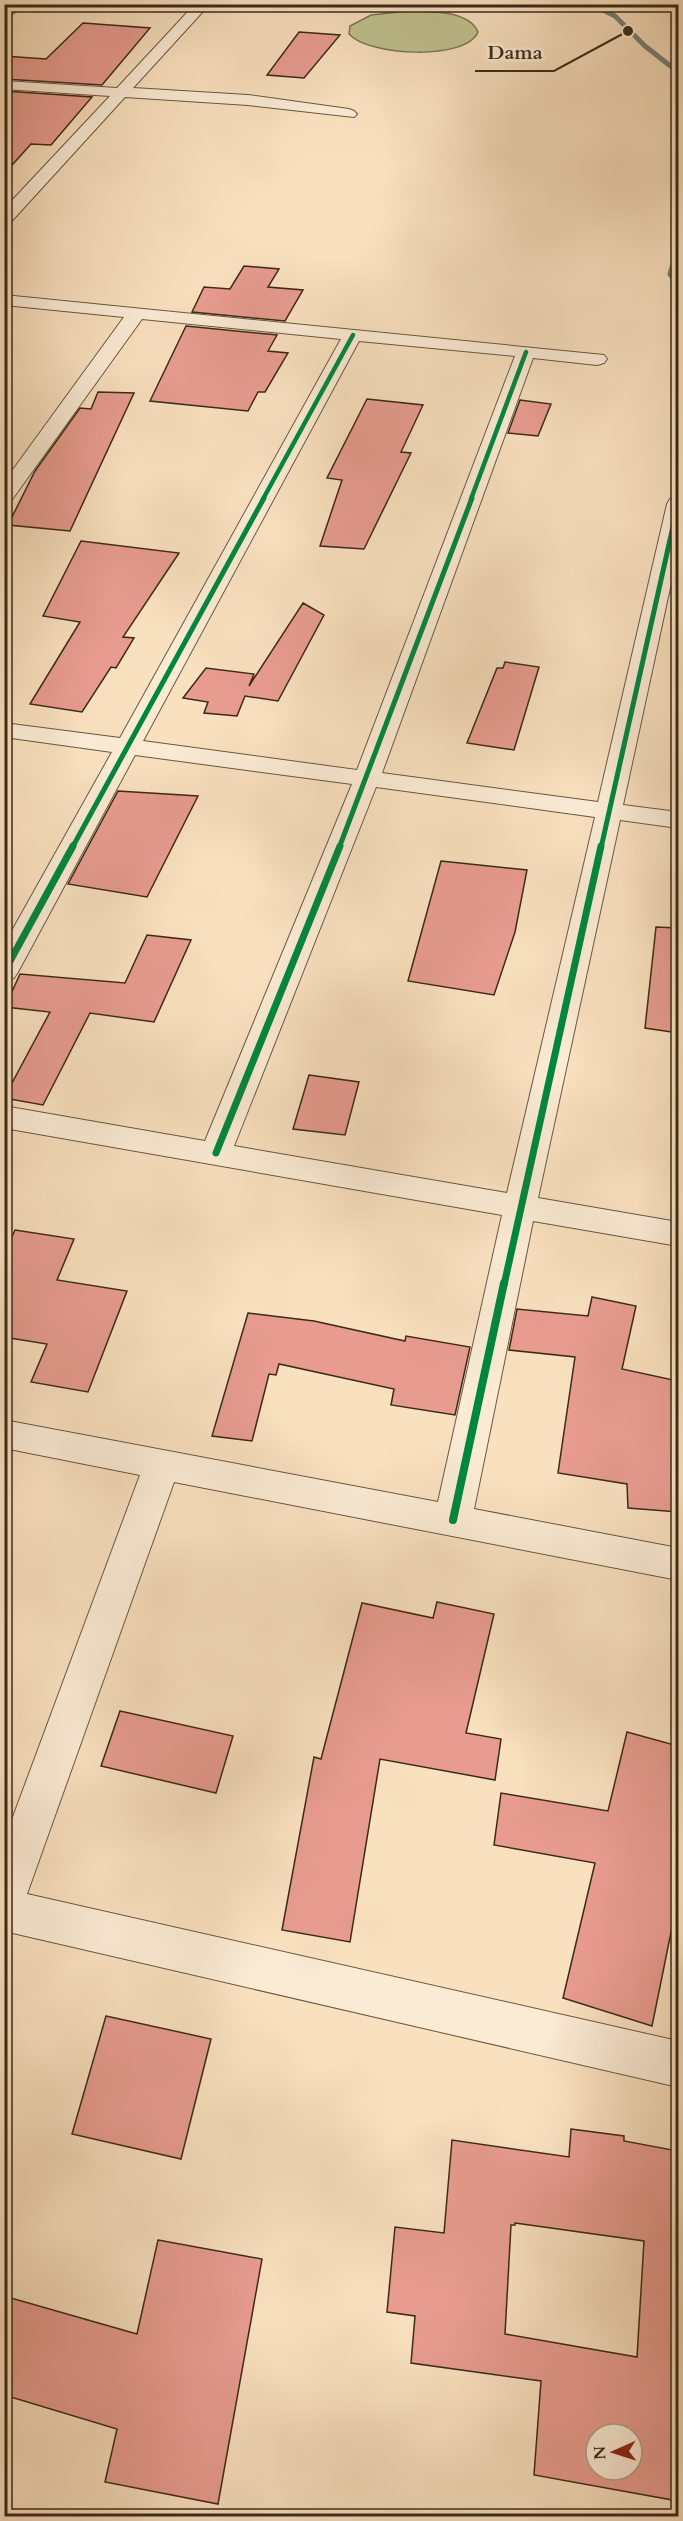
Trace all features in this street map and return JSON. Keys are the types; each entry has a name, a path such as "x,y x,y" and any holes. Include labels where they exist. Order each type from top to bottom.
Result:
{"street":[{"path":"4,17 19,4"},
{"path":"4,219 200,8"},
{"path":"4,85 259,101 349,114"},
{"path":"4,300 597,359"},
{"path":"4,497 137,314"},
{"path":"4,972 353,335"},
{"path":"216,1153 368,778 526,352"},
{"path":"453,1520 520,1208 678,504"},
{"path":"4,730 678,820"},
{"path":"4,1117 678,1234"},
{"path":"4,1434 678,1564"},
{"path":"4,1900 162,1465"},
{"path":"4,1910 678,2064"}],"green space":[{"path":"408,11 447,13 457,16 466,19 478,32 470,41 455,48 416,52 375,47 349,34 350,26 371,15"}],"building":[{"path":"83,23 150,28 102,85 4,79 4,56 46,59"},
{"path":"299,32 340,35 304,78 267,75"},
{"path":"4,91 92,97 51,145 31,144 4,174"},
{"path":"244,266 279,269 268,287 303,290 285,321 192,312 204,287 230,289"},
{"path":"186,326 277,335 268,351 288,353 265,392 258,392 248,411 150,401"},
{"path":"98,392 134,393 70,531 8,525 35,471 80,408 91,409"},
{"path":"367,399 423,405 401,452 411,453 364,549 320,546 342,480 327,478"},
{"path":"520,400 551,404 538,436 508,433"},
{"path":"81,541 179,553 123,637 134,638 116,668 111,667 82,712 30,704 80,622 43,616"},
{"path":"303,603 324,615 278,701 245,696 237,716 204,713 208,702 183,698 206,668 254,674 249,686"},
{"path":"505,662 539,667 514,750 467,743 497,668 503,668"},
{"path":"118,791 198,796 147,897 68,884"},
{"path":"441,861 527,870 515,932 494,995 408,981"},
{"path":"656,927 678,928 678,1033 645,1028"},
{"path":"147,935 191,940 154,1022 90,1013 43,1105 4,1098 50,1012 5,1007 20,974 125,983"},
{"path":"309,1075 359,1082 345,1135 293,1129"},
{"path":"15,1230 74,1239 57,1280 127,1291 88,1392 31,1382 47,1344 4,1337 4,1254"},
{"path":"592,1297 636,1306 622,1369 678,1381 678,1512 628,1508 627,1484 558,1473 575,1357 509,1350 517,1309 588,1316"},
{"path":"248,1313 314,1321 405,1341 406,1336 470,1347 455,1415 391,1405 394,1389 279,1364 276,1375 269,1374 252,1441 212,1436"},
{"path":"437,1602 494,1614 466,1733 501,1739 495,1780 380,1759 350,1942 282,1930 314,1757 321,1759 362,1603 433,1618"},
{"path":"120,1711 233,1736 216,1793 101,1766"},
{"path":"627,1732 678,1746 678,1898 652,2026 563,1998 595,1863 494,1845 501,1793 608,1811"},
{"path":"106,2016 211,2039 181,2159 72,2134"},
{"path":"571,2129 624,2136 624,2141 678,2151 678,2501 534,2475 541,2381 411,2363 415,2316 387,2312 395,2227 444,2233 452,2140 569,2157","holes":["515,2223 644,2241 637,2357 505,2334 511,2225"]},
{"path":"158,2240 262,2259 218,2504 105,2482 117,2429 4,2395 4,2296 137,2334"}],"waterway":[{"path":"579,4 601,9 615,16 645,46 678,72"},
{"path":"678,223 674,225 678,242"},
{"path":"678,252 671,274 678,282"}],"cycle path":[{"path":"4,972 353,335"},
{"path":"216,1153 367,778 526,352"},
{"path":"453,1520 520,1208 678,504"}],"place":[{"name":"Dama","path":"628,31"}]}
